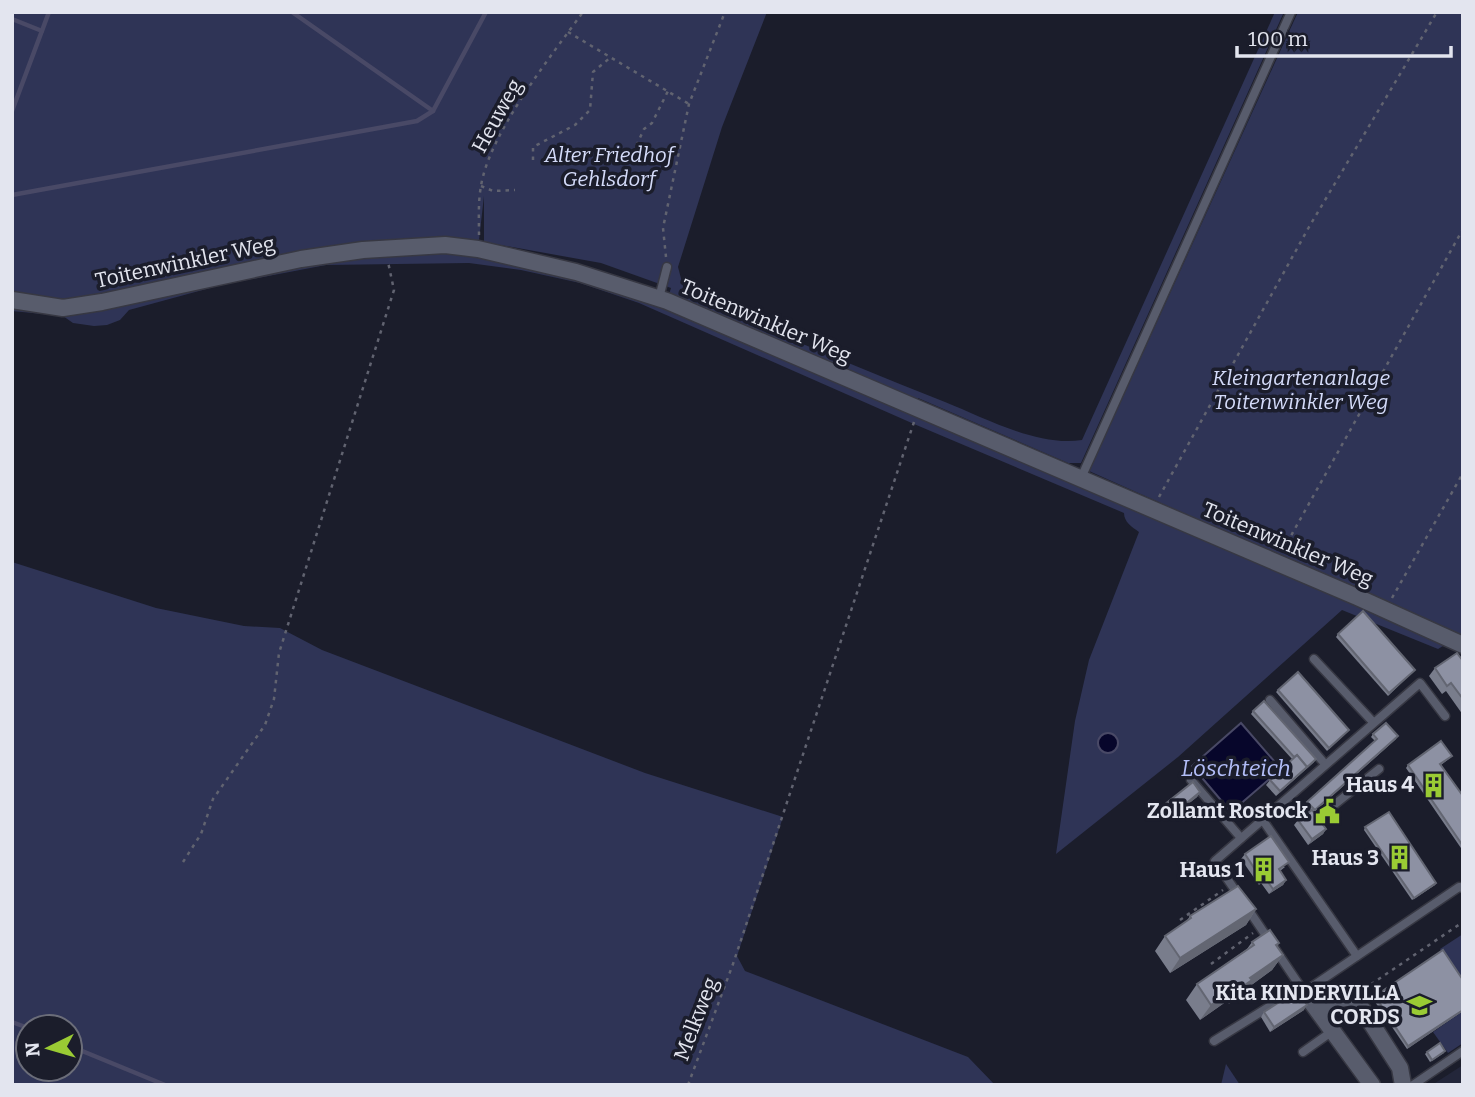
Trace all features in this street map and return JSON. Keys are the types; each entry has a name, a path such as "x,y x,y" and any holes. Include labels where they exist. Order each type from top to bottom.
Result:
{"street":[{"name":"Toitenwinkler Weg","path":"12,300 63,307 89,304 301,259 446,245 478,249 576,272 659,298 1277,562 1463,645"},
{"path":"1303,989 1372,1085"},
{"path":"1321,1012 1345,996 1351,997 1359,1004 1400,1068 1403,1085"}],"lane":[{"path":"1081,478 1291,12"},
{"path":"659,298 667,267"},
{"path":"1314,659 1373,722"},
{"path":"1303,989 1215,861 1420,683 1445,716"},
{"path":"1270,700 1325,764"},
{"path":"1319,817 1379,769"},
{"path":"1191,780 1241,838"},
{"path":"1262,820 1357,956"},
{"path":"1214,1041 1357,956 1459,887 1463,888"},
{"path":"1303,1052 1334,1030"},
{"path":"1413,1085 1463,1051"}],"path":[{"name":"Heuweg","path":"478,249 481,185 492,151 512,115 583,12"},
{"path":"667,267 663,228 689,104 724,12"},
{"path":"1152,509 1309,227 1437,12"},
{"path":"568,32 689,104"},
{"path":"533,160 533,147 575,125 590,110 593,72 611,58"},
{"path":"633,153 644,129 653,123 668,91"},
{"path":"481,185 493,191 515,190"},
{"path":"1277,562 1463,229"},
{"path":"183,862 201,834 214,799 265,725 274,699 279,653 394,290 385,249"},
{"name":"Melkweg","path":"688,1085 733,964 919,409"},
{"path":"1385,610 1463,473"},
{"path":"1180,920 1231,885"},
{"path":"1351,997 1463,922"},
{"path":"1211,964 1261,928"}],"shaded area":[{"path":"1463,1065 1463,1085 1432,1085"}],"green space":[{"name":"Alter Friedhof Gehlsdorf","path":"12,12 767,12 722,127 678,267 684,290 694,298 1012,430 1048,439 1082,440 1275,12 1284,12 1081,463 1068,463 918,398 919,408 1453,640 1438,649 1342,610 1178,757 1056,854 1075,721 1089,660 1139,532 1127,522 1124,513 639,303 580,283 521,270 469,263 326,265 221,285 129,310 120,320 107,325 73,323 63,316 12,311","holes":["484,196 484,242 601,263 671,288 667,301 478,249"]},
{"name":"Kleingartenanlage Toitenwinkler Weg","path":"1298,12 1463,12 1463,638 1089,471"},
{"path":"12,562 156,608 244,626 280,628 322,650 645,773 783,817 737,956 745,971 968,1057 995,1085 12,1085"},
{"path":"1463,934 1463,985 1440,949"},
{"path":"1463,1011 1463,1043 1448,1053 1433,1032"},
{"path":"1226,1064 1240,1085 1221,1085"}],"water":[{"name":"Löschteich","path":"1241,723 1281,769 1231,812 1192,766"},
{"path":"1104,733 1112,733 1118,743 1112,753 1104,753 1098,747 1098,739"}],"building":[{"path":"1363,611 1415,670 1389,693 1338,634"},
{"path":"1457,653 1463,661 1463,699 1451,683 1447,686 1435,668"},
{"path":"1298,672 1349,730 1329,748 1278,690"},
{"path":"1264,701 1316,759 1305,769 1307,767 1297,755 1294,757 1253,711"},
{"path":"1386,723 1398,736 1315,810 1307,802 1377,739 1373,734"},
{"name":"Haus 4","path":"1441,741 1452,756 1440,764 1463,796 1463,846 1408,765"},
{"path":"1297,755 1307,767 1280,791 1270,780"},
{"path":"1193,782 1200,792 1172,815 1164,805"},
{"path":"1312,810 1326,829 1312,839 1298,820"},
{"name":"Haus 3","path":"1389,812 1436,883 1414,898 1365,827"},
{"name":"Haus 1","path":"1271,836 1289,862 1279,869 1286,880 1273,889 1265,878 1262,880 1245,854"},
{"path":"1238,886 1256,909 1180,958 1165,936 1191,918 1190,916"},
{"path":"1270,930 1283,955 1250,978 1252,980 1239,989 1238,986 1211,1005 1197,984 1254,945 1252,942"},
{"name":"Kita KINDERVILLA CORDS","path":"1443,950 1463,980 1463,1010 1408,1046 1375,996"},
{"path":"1298,990 1307,1005 1274,1027 1264,1012"},
{"path":"1440,1043 1445,1051 1432,1060 1427,1052"}],"waterway":[{"path":"12,111 49,12"},
{"path":"292,12 433,111 486,12"},
{"path":"12,19 42,31"},
{"path":"12,195 417,121 433,111"},
{"path":"84,1052 165,1085"}],"place":[{"name":"Haus 4","path":"1434,785"},
{"name":"Zollamt Rostock","path":"1328,811"},
{"name":"Haus 3","path":"1399,858"},
{"name":"Haus 1","path":"1264,870"},
{"name":"Kita KINDERVILLA CORDS","path":"1420,1005"}]}
